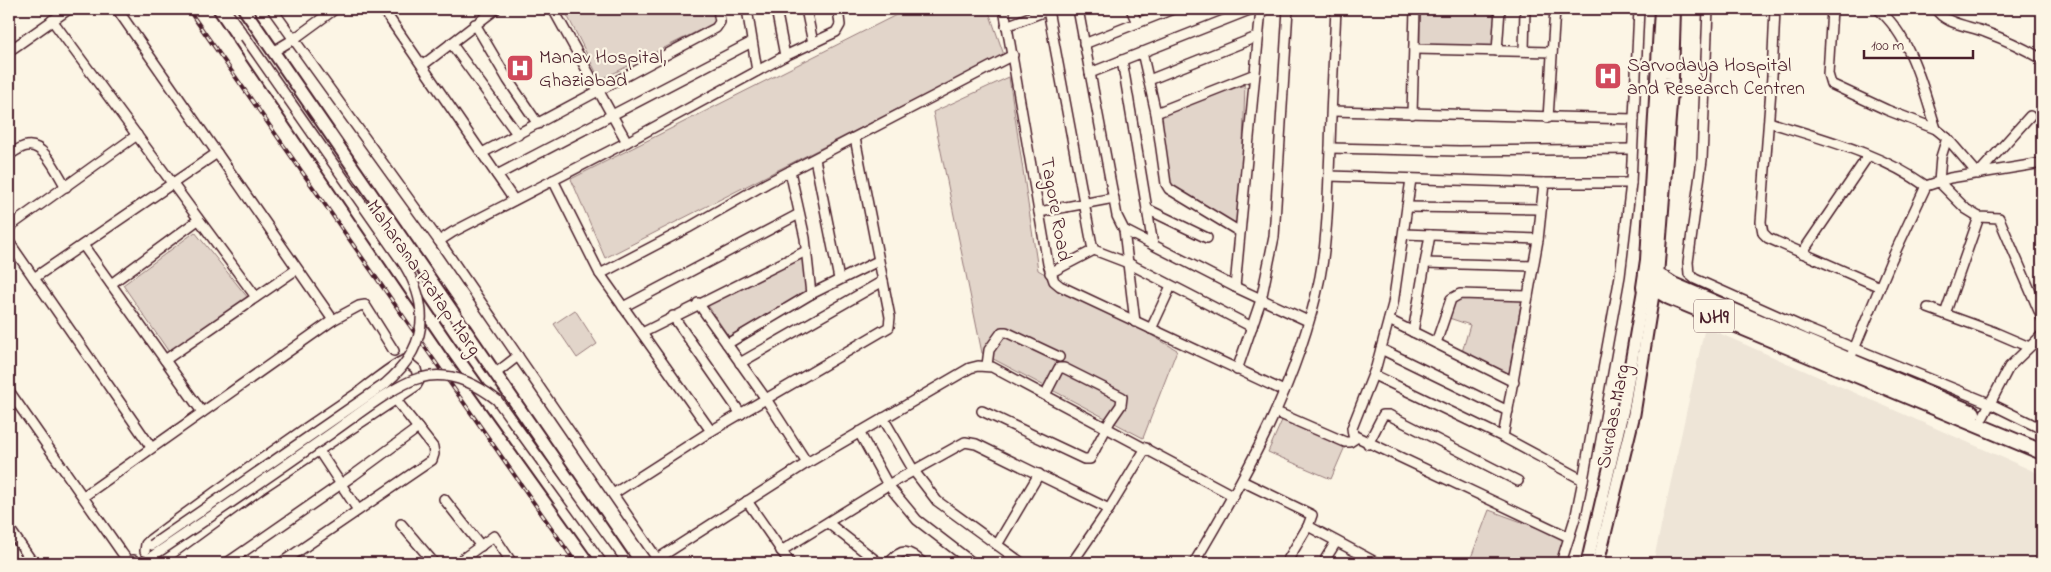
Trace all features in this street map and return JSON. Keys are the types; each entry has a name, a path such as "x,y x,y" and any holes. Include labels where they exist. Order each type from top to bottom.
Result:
{"highway":[{"path":"1650,281 1662,9"},
{"path":"1650,281 1670,87 1673,9"},
{"path":"1650,281 1683,289 1852,355 1983,418 2042,443"},
{"name":"NH9","path":"1650,281 1669,297 2042,452"}],"main road":[{"name":"Maharana Pratap Marg","path":"219,9 445,341 604,563"},
{"name":"Maharana Pratap Marg","path":"244,9 626,563"},
{"name":"Surdas Marg","path":"1587,563 1623,409 1650,281"},
{"name":"Surdas Marg","path":"1598,563 1634,414 1650,281"},
{"path":"492,406 509,393"}],"street":[{"path":"9,50 69,9"},
{"path":"117,9 333,320"},
{"path":"144,563 152,550 385,384 410,357 415,347 421,321 419,293 405,266 225,9"},
{"path":"272,9 439,242 613,494 656,562 747,501 859,432 970,368 987,366 1234,496"},
{"path":"274,51 294,39 334,9"},
{"path":"383,9 514,200"},
{"path":"423,65 496,9"},
{"path":"553,9 627,142"},
{"path":"482,154 716,28 720,22 718,9"},
{"path":"747,9 757,71"},
{"path":"776,9 784,56"},
{"path":"806,9 813,43"},
{"path":"439,242 453,232 627,142 784,56 836,32 839,29 838,9"},
{"name":"Tagore Road","path":"1004,9 1050,273 1054,281 1060,286 1135,322 1284,391"},
{"path":"1006,26 1050,9 1094,250"},
{"path":"1078,9 1117,216 1124,230 1135,322"},
{"path":"1131,9 1137,23"},
{"path":"1084,44 1173,9"},
{"path":"1090,73 1252,9"},
{"path":"1236,287 1261,9"},
{"path":"1238,370 1261,300 1276,226 1280,118 1288,9"},
{"path":"1194,563 1234,496 1276,412 1308,321 1325,247 1330,176 1336,9"},
{"path":"1412,114 1415,9"},
{"path":"1497,51 1500,9"},
{"path":"1524,51 1525,9"},
{"path":"1548,118 1555,9"},
{"path":"1561,563 1583,480 1620,276 1630,183 1639,9"},
{"path":"1683,289 1689,274 1688,262 1702,160 1708,9"},
{"path":"1775,9 1761,227 1763,233 1768,238 1880,287"},
{"path":"1832,9 1828,74 1831,84 1887,110 1936,129 1947,138 1978,174"},
{"path":"1878,9 1888,17 1913,58 1936,129"},
{"path":"1936,9 1949,20 1986,32 2042,57"},
{"path":"52,20 256,298"},
{"path":"475,24 508,80 538,124"},
{"path":"1149,80 1259,36"},
{"path":"497,175 752,42"},
{"path":"451,43 518,135"},
{"path":"1414,49 1552,52"},
{"path":"1142,52 1156,113 1166,184 1169,189 1240,232"},
{"path":"600,274 790,171 1013,55"},
{"path":"1122,60 1153,245"},
{"path":"1156,113 1255,74"},
{"path":"1332,111 1634,119"},
{"path":"1978,174 2030,116"},
{"path":"1768,122 1844,146 1906,172 1926,186"},
{"path":"9,227 137,135"},
{"path":"613,494 740,414 889,327 890,317 855,138"},
{"path":"1947,138 1941,157 1939,182 1966,209 1979,217 1999,218 2042,318"},
{"path":"9,155 26,146 35,146 43,152 66,187"},
{"path":"1330,148 1459,151 1632,149"},
{"path":"34,278 217,153"},
{"path":"1802,253 1868,156"},
{"path":"815,158 839,279"},
{"path":"1852,355 1880,287 1926,186 1978,174 2042,163"},
{"path":"790,171 800,214 811,294"},
{"path":"1330,176 1544,183 1630,183"},
{"path":"1410,179 1393,304 1374,375 1352,428 1352,433 1356,438 1368,444 1569,537"},
{"path":"553,180 600,274 712,431"},
{"path":"1503,437 1538,239 1544,183"},
{"path":"1039,212 1114,198"},
{"path":"1407,207 1541,209"},
{"path":"1147,208 1207,238"},
{"path":"623,307 800,214"},
{"path":"1945,314 1979,217"},
{"path":"111,284 198,220"},
{"path":"1124,230 1261,300 1308,321"},
{"path":"1404,234 1538,239"},
{"path":"1413,332 1430,235"},
{"path":"9,242 151,447"},
{"path":"83,245 202,412"},
{"path":"1050,273 1094,250 1128,263 1252,327"},
{"path":"642,333 806,251"},
{"path":"727,344 811,294 878,260"},
{"path":"1425,263 1533,266"},
{"path":"165,360 297,269"},
{"path":"1689,274 1852,355 1989,403 2042,430"},
{"path":"740,363 883,282"},
{"path":"1151,329 1172,286"},
{"path":"1436,344 1451,299 1455,295 1528,296"},
{"path":"698,304 766,399 807,464"},
{"path":"84,496 333,320 359,306 365,305 394,351"},
{"path":"1928,308 2030,347"},
{"path":"674,316 740,414"},
{"path":"1389,320 1514,382"},
{"path":"987,366 989,350 1002,332 1006,332 1059,357"},
{"path":"1983,418 2009,367 2042,335"},
{"path":"1381,349 1508,411"},
{"path":"496,374 518,356"},
{"path":"152,550 146,544 151,539 226,483 378,378 400,360 405,360 416,369 419,381 416,386 262,488 159,563"},
{"path":"982,411 1088,460 1092,457 1106,428 1123,402 1119,394 1072,371 1059,368 1045,395"},
{"path":"1374,375 1503,437 1583,480"},
{"path":"9,391 131,562 379,400 418,378 436,376 463,380 497,400 615,563"},
{"path":"281,563 432,460 433,448 378,378"},
{"path":"1276,412 1345,442 1350,442 1356,438"},
{"path":"1368,444 1383,415 1390,415 1518,481"},
{"path":"883,418 914,471 945,508 1022,563"},
{"path":"227,563 342,484 418,428"},
{"path":"859,432 888,485 917,520 972,563"},
{"path":"781,551 888,485 958,445 971,442 1109,509"},
{"path":"1072,563 1109,509 1146,448"},
{"path":"319,451 358,510"},
{"path":"997,545 1038,474"},
{"path":"1242,481 1311,513 1312,519 1286,563"},
{"path":"444,499 481,546"},
{"path":"747,501 790,563"},
{"path":"828,522 879,563"},
{"path":"401,524 434,563"},
{"path":"1308,526 1377,563"},
{"path":"10,530 32,563"},
{"path":"457,563 494,536 512,563"},
{"path":"1326,563 1326,558 1336,542"},
{"path":"889,563 898,553 904,551 910,553 923,563"}],"shaded area":[{"path":"564,9 713,9 716,22 600,80"},
{"path":"908,9 988,9 1004,55 605,258 571,179"},
{"path":"1420,9 1496,9 1496,46 1420,45"},
{"path":"1009,77 1038,270 1177,350 1143,438 982,353 933,112"},
{"path":"1245,85 1240,232 1164,184 1156,113"},
{"path":"195,232 248,298 169,352 123,285"},
{"path":"804,254 809,291 729,337 707,304"},
{"path":"1455,298 1522,298 1509,374 1462,352 1470,325 1449,318"},
{"path":"575,310 597,344 577,358 554,324"},
{"path":"1705,327 2042,475 2042,563 1653,563"},
{"path":"1283,418 1346,444 1331,479 1268,452"},
{"path":"1489,510 1568,539 1558,563 1469,563"}],"railway":[{"path":"188,9 576,563"}],"place":[{"name":"Manav Hospital, Ghaziabad","path":"520,68"},
{"name":"Sarvodaya Hospital and Research Centren","path":"1608,76"}]}
